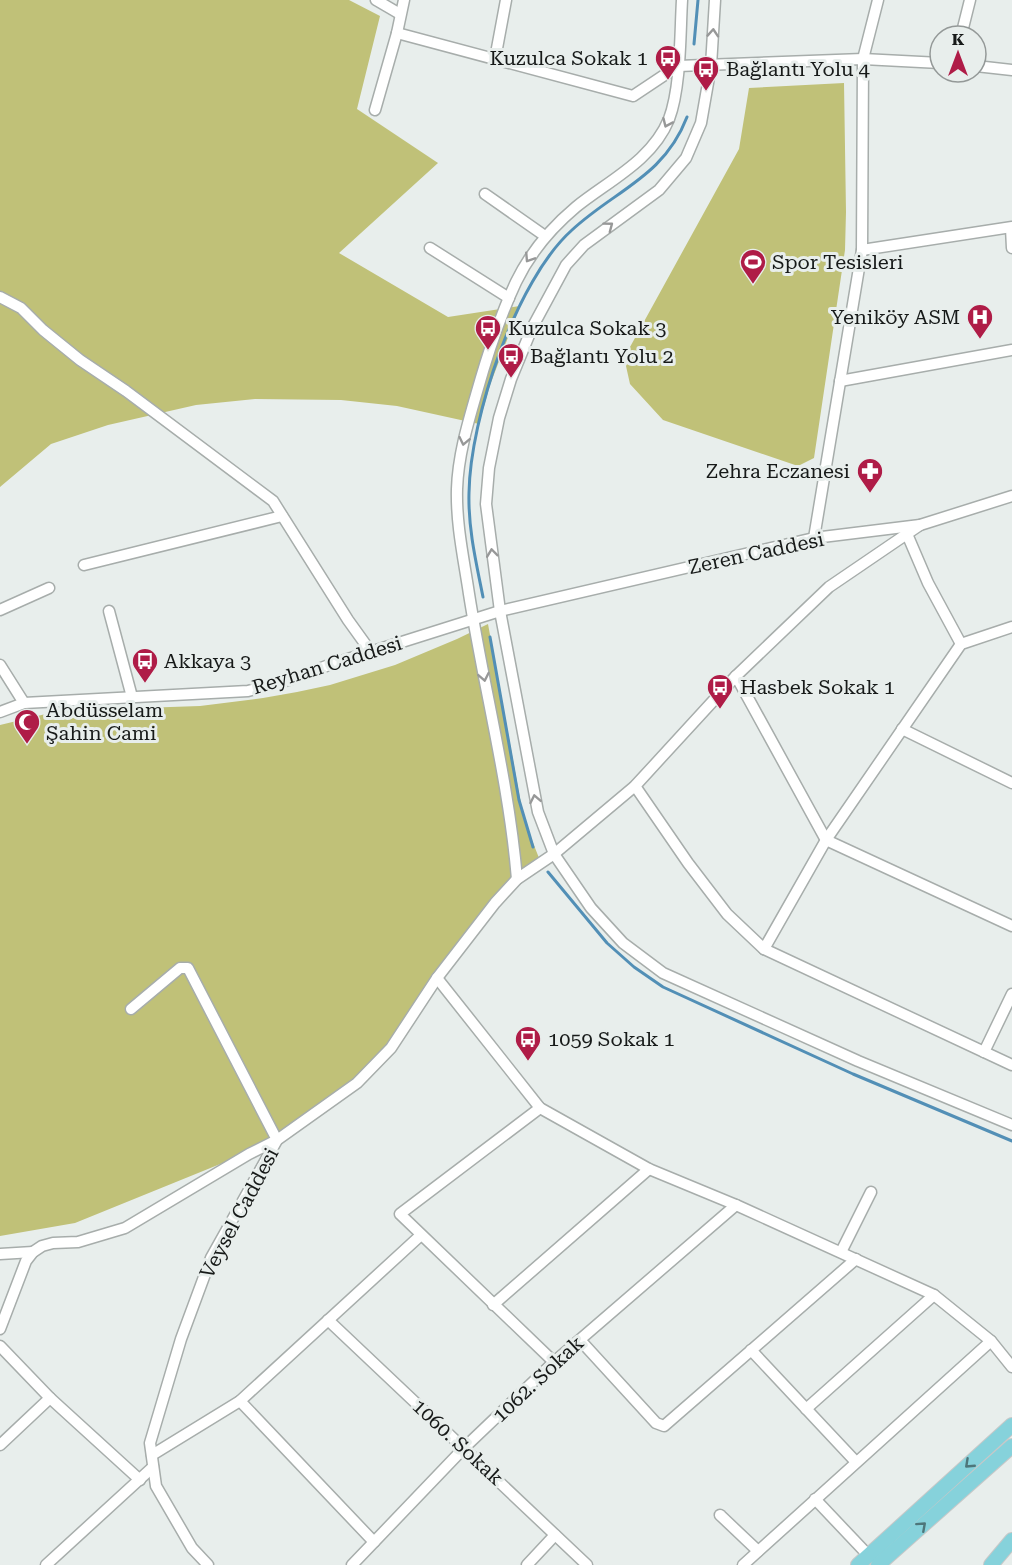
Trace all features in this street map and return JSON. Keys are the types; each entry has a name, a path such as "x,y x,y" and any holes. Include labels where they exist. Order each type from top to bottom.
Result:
{"main road":[{"path":"868,1562 1012,1425"},
{"path":"868,1562 1012,1446"},
{"path":"991,1565 1012,1540"}],"street":[{"path":"376,0 400,15"},
{"path":"375,110 404,0"},
{"path":"495,59 506,0"},
{"path":"517,879 507,795 473,619 459,526 458,474 467,428 495,333 509,298 529,259 545,236 577,206 631,166 657,140 671,114 678,66 682,0"},
{"path":"715,0 711,66 700,123 686,158 659,190 584,245 566,265 532,328 511,379 489,468 486,504 500,611 538,812 554,854 591,908 623,943 663,973 858,1061 1012,1125"},
{"path":"814,538 862,250 863,59 878,0"},
{"path":"964,24 970,0"},
{"path":"397,33 633,96 678,66 863,59 928,62"},
{"path":"988,67 1012,70"},
{"path":"485,194 545,236"},
{"path":"862,250 1011,228 1012,248"},
{"path":"430,248 509,298"},
{"path":"0,297 21,308 43,330 80,360 126,391 273,501 371,652"},
{"path":"840,381 1012,350"},
{"name":"Zeren Caddesi","path":"473,619 814,538 920,525 1012,496"},
{"path":"84,566 282,516"},
{"name":"Veysel Caddesi","path":"208,1565 192,1548 156,1486 150,1443 175,1360 211,1258 277,1140 357,1083 391,1048 437,978 495,903 517,879 554,854 635,786 736,676 829,587 920,525"},
{"path":"908,534 928,583 961,644"},
{"path":"0,610 49,588"},
{"path":"109,611 132,697"},
{"name":"Reyhan Caddesi","path":"0,712 24,703 248,691 289,680 473,619"},
{"path":"764,949 825,840 961,644 1012,627"},
{"path":"0,666 24,703"},
{"path":"736,676 825,840 1012,926"},
{"path":"902,729 1012,783"},
{"path":"635,786 688,863 727,914 764,949 1012,1065"},
{"path":"0,1329 26,1261 33,1252 53,1243 78,1242 125,1228 249,1154 277,1140 188,968 180,968 131,1009"},
{"path":"437,978 540,1108 649,1169 736,1205 934,1295 991,1341 1012,1366"},
{"path":"984,1052 1012,994"},
{"path":"540,1108 400,1214 554,1362"},
{"path":"493,1305 649,1169"},
{"path":"841,1252 871,1192"},
{"name":"1062. Sokak","path":"352,1565 464,1448 554,1362 736,1205"},
{"path":"152,1455 240,1401 421,1235"},
{"path":"0,1254 33,1252"},
{"path":"580,1340 656,1424 666,1425 856,1259"},
{"path":"806,1409 934,1295"},
{"name":"1060. Sokak","path":"328,1320 587,1565"},
{"path":"743,1565 991,1341"},
{"path":"0,1346 50,1398 140,1479"},
{"path":"752,1350 856,1462"},
{"path":"0,1444 50,1398"},
{"path":"240,1401 374,1542"},
{"path":"46,1565 153,1467"},
{"path":"815,1499 868,1562"},
{"path":"720,1515 758,1551"},
{"path":"527,1565 555,1535"}],"green space":[{"path":"0,0 349,0 380,16 357,109 438,163 339,253 448,317 520,306 490,385 479,424 397,406 341,400 255,399 196,405 108,425 51,444 0,487"},
{"name":"Spor Tesisleri","path":"844,83 845,250 814,458 798,466 663,420 630,384 626,366 630,347 739,149 749,88"},
{"path":"488,624 524,820 539,858 517,875 385,1056 277,1141 75,1223 0,1236 0,725 83,705 141,708 200,706 297,692 330,685 395,665"}],"waterway":[{"path":"694,44 698,0"},
{"path":"483,597 470,519 471,462 487,390 515,315 532,282 552,253 588,216 652,169 677,137 687,117"},
{"path":"490,637 519,800 533,847"},
{"path":"548,872 607,943 634,967 663,987 853,1074 1012,1141"}],"place":[{"name":"Kuzulca Sokak 1","path":"668,81"},
{"name":"Bağlantı Yolu 4","path":"706,92"},
{"name":"Spor Tesisleri","path":"753,285"},
{"name":"Yeniköy ASM","path":"980,340"},
{"name":"Kuzulca Sokak 3","path":"488,351"},
{"name":"Bağlantı Yolu 2","path":"511,379"},
{"name":"Zehra Eczanesi","path":"870,494"},
{"name":"Akkaya 3","path":"145,684"},
{"name":"Hasbek Sokak 1","path":"720,710"},
{"name":"Abdüsselam Şahin Cami","path":"27,745"},
{"name":"1059 Sokak 1","path":"528,1062"}]}
